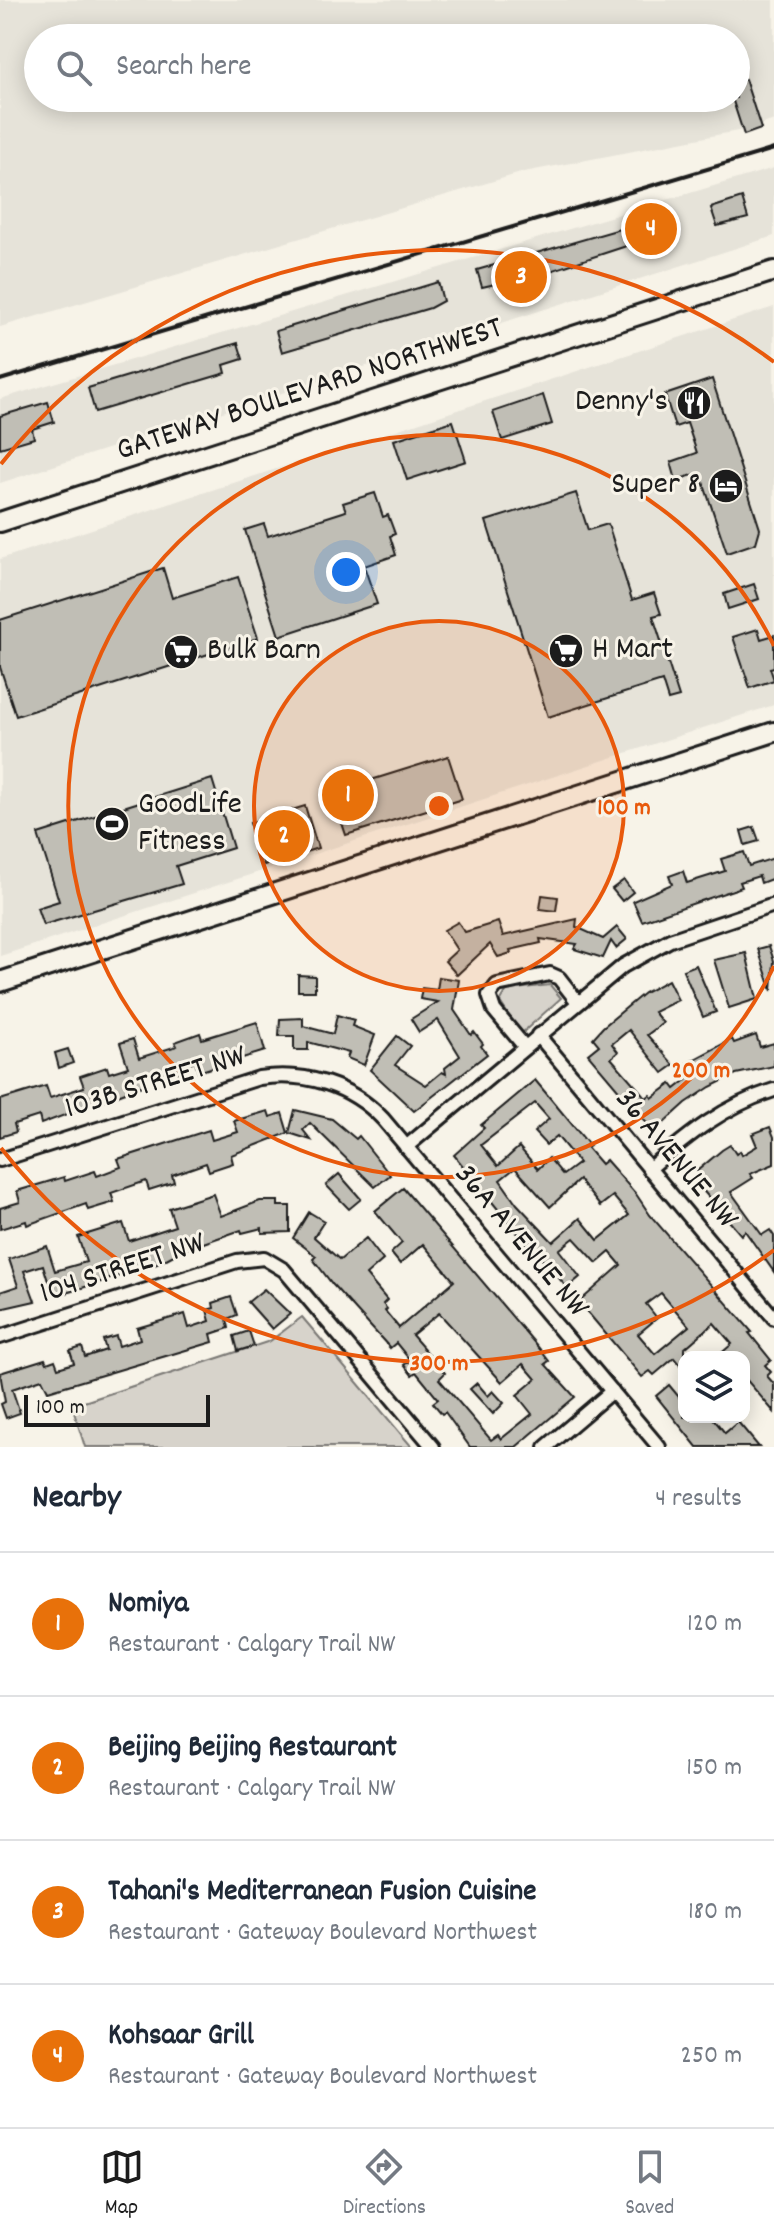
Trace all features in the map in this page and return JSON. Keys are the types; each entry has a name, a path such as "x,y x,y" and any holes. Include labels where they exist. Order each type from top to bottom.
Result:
{"highway":[{"name":"GATEWAY BOULEVARD NORTHWEST","path":"0,522 774,271"},
{"path":"0,982 774,732"}],"street":[{"path":"406,1147 577,1001 623,966 657,946 774,905"},
{"path":"524,1046 494,1010 489,1000 492,989 503,982 550,974 559,978 577,1001"},
{"name":"36 AVENUE NW","path":"538,1035 774,1318"},
{"name":"103B STREET NW","path":"0,1160 259,1078 294,1077 330,1084"},
{"name":"36A AVENUE NW","path":"330,1084 354,1095 375,1110 659,1447"},
{"path":"649,1169 704,1122 739,1103 774,1090"},
{"name":"104 STREET NW","path":"0,1337 237,1261 264,1258 284,1270 433,1447"},
{"path":"762,1305 774,1297"},
{"path":"546,1447 612,1391"}],"shaded area":[{"path":"0,0 774,0 774,120 748,129 524,172 0,327"},
{"path":"774,168 774,236 0,483 0,399"},
{"path":"774,307 774,705 0,956 0,559"},
{"path":"550,985 561,998 521,1034 500,1002 507,990"},
{"path":"302,1317 412,1447 85,1447 72,1406 270,1341"}],"building":[{"path":"750,95 761,129 744,135 737,112 750,112"},
{"path":"742,198 748,218 717,226 711,208"},
{"path":"658,218 663,234 541,274 482,287 477,270"},
{"path":"438,282 443,301 430,308 282,352 276,331"},
{"path":"238,343 243,359 224,365 226,373 95,412 88,388"},
{"name":"Super 8","path":"712,379 760,529 756,543 727,553 700,473 676,480 671,462 697,453 687,423 675,427 665,395"},
{"path":"543,395 552,424 502,440 493,412"},
{"path":"48,402 54,422 32,429 34,438 0,448 0,416"},
{"path":"453,421 466,461 407,480 394,440"},
{"path":"375,493 383,517 388,515 395,534 390,536 396,555 364,566 377,604 279,636 245,530 264,524 268,536 346,511 343,503"},
{"path":"576,493 588,530 608,524 632,600 654,593 661,614 653,616 679,697 668,700 662,681 548,717 486,521"},
{"path":"163,568 172,598 238,577 258,638 16,716 0,667 0,620"},
{"path":"754,584 759,599 728,609 724,594"},
{"path":"758,629 761,639 774,635 774,667 770,668 774,680 750,688 733,637"},
{"path":"448,756 462,799 346,835 335,802 354,793 352,786"},
{"path":"212,779 233,848 176,866 182,884 43,925 37,908 59,901 38,834"},
{"path":"305,806 318,848 264,865 250,823"},
{"path":"754,827 759,841 745,845 741,831"},
{"path":"744,852 749,866 774,858 774,878 761,883 759,876 740,882 742,887 642,921 633,901 672,884 669,876 683,871 687,883 725,871 721,859"},
{"path":"624,880 633,892 622,901 612,889"},
{"path":"542,895 558,897 556,911 540,909"},
{"path":"577,919 576,927 603,939 617,927 627,939 616,948 611,941 603,958 574,949 577,944 540,939 541,943 510,950 511,953 498,957 490,944 457,975 445,961 457,950 444,930 458,922 465,932 498,922 503,936"},
{"path":"769,946 774,961 772,991 758,949"},
{"path":"746,953 757,999 729,1008 714,960"},
{"path":"696,965 716,1012 703,1017 683,970"},
{"path":"298,975 315,976 315,991 298,991"},
{"path":"439,977 459,980 454,1010 471,1035 474,1032 483,1044 481,1046 487,1054 414,1111 370,1070 397,1036 410,1046 395,1065 426,1085 442,1072 446,1074 445,1068 460,1056 438,1020 419,1032 411,1019 438,1002 420,999 422,988 437,990"},
{"path":"668,980 678,1000 654,1012 663,1023 647,1035 674,1065 663,1073 629,1030 612,1044 618,1052 611,1058 646,1098 650,1095 652,1098 671,1084 675,1089 689,1078 682,1066 732,1039 734,1043 756,1035 760,1047 774,1043 774,1066 736,1074 710,1087 686,1103 654,1132 588,1054 599,1045 593,1038 603,1027 644,993"},
{"path":"337,1015 354,1020 352,1026 375,1035 364,1065 347,1058 349,1053 308,1042 308,1050 294,1050 294,1036 279,1036 280,1019 303,1018 303,1026 333,1034"},
{"path":"257,1022 265,1051 198,1072 195,1061 176,1068 179,1078 164,1083 161,1070 142,1076 144,1085 41,1124 39,1116 14,1124 16,1132 0,1137 0,1100 46,1086 50,1098 84,1087 80,1076 107,1067 109,1073 128,1067 120,1043 133,1039 139,1058 177,1046 175,1042 200,1033 202,1039"},
{"path":"68,1049 73,1063 59,1068 55,1053"},
{"path":"535,1080 590,1146 587,1148 601,1164 606,1160 752,1332 749,1333 771,1360 765,1365 771,1372 767,1376 774,1384 774,1412 750,1384 750,1351 724,1351 732,1344 714,1323 684,1351 678,1351 678,1363 674,1358 654,1375 650,1371 642,1377 579,1302 621,1265 610,1252 597,1263 574,1238 559,1250 580,1277 567,1288 546,1262 536,1256 454,1155 484,1128 481,1125","holes":["535,1103 549,1119 534,1132 546,1145 557,1136 579,1163 563,1175 549,1158 538,1169 519,1147 498,1166 481,1145","515,1168 550,1207 579,1180 600,1206 613,1196 629,1215 598,1240 580,1218 553,1242 517,1204 500,1180","661,1293 689,1326 655,1354 638,1334 657,1318 646,1304"]},
{"path":"295,1110 332,1119 356,1139 359,1136 390,1175 375,1187 310,1123 303,1130 311,1140 289,1133"},
{"path":"268,1111 270,1117 282,1113 288,1133 231,1155 233,1163 209,1171 206,1163 172,1175 174,1182 149,1190 146,1181 111,1193 114,1202 88,1210 86,1204 27,1225 26,1221 0,1229 0,1208 20,1202 17,1191 95,1171 97,1176 121,1167 118,1159 209,1130 212,1140 238,1132 234,1121"},
{"path":"770,1127 774,1137 774,1164 750,1174 753,1178 731,1192 762,1235 770,1230 774,1236 774,1272 745,1231 741,1235 694,1180 700,1175 697,1171 722,1150 730,1145 736,1154 740,1151 742,1155 757,1146 752,1134"},
{"path":"339,1174 361,1199 349,1209 326,1185"},
{"path":"403,1188 538,1347 549,1361 545,1364 575,1397 516,1447 470,1447 445,1412 442,1414 433,1403 438,1399 416,1372 412,1375 404,1365 410,1360 396,1343 390,1348 333,1285 313,1259 316,1256 293,1238 309,1212 324,1221 314,1237 340,1260 366,1238 383,1260 366,1275 387,1300 383,1304 387,1309 385,1311 399,1328 454,1281 423,1244 400,1264 391,1253 402,1243 375,1211","holes":["439,1313 502,1382 523,1364 536,1379 517,1395 532,1414 501,1439 498,1435 491,1440 439,1379 445,1373 412,1335"]},
{"path":"213,1194 221,1216 260,1201 278,1201 278,1206 290,1206 290,1232 262,1233 262,1228 242,1233 241,1230 183,1250 157,1264 63,1294 62,1291 52,1294 43,1265 24,1271 35,1301 0,1309 0,1292 18,1286 9,1259 47,1246 55,1271 86,1262 78,1237 123,1223 129,1241 175,1226 169,1208"},
{"path":"264,1289 290,1314 272,1329 248,1302"},
{"path":"231,1297 237,1315 227,1319 229,1328 211,1334 213,1342 48,1391 42,1379 12,1389 20,1413 6,1418 1,1404 5,1402 0,1373 45,1359 47,1363 55,1360 58,1368 74,1363 70,1351 82,1347 85,1357 106,1350 103,1340 116,1336 119,1346 140,1339 137,1328 185,1314 189,1328 210,1321 207,1310 214,1308 213,1303"},
{"path":"249,1331 254,1346 238,1351 234,1336"},
{"path":"477,1383 488,1396 493,1391 504,1403 493,1414 470,1389"},
{"path":"669,1385 678,1396 678,1423 717,1423 725,1433 739,1423 759,1447 697,1447 656,1396"}],"railway":[{"path":"0,380 774,149"}],"place":[{"name":"Kohsaar Grill","path":"651,229"},
{"name":"Tahani's Mediterranean Fusion Cuisine","path":"521,277"},
{"name":"Denny's","path":"694,403"},
{"name":"Super 8","path":"726,486"},
{"name":"H Mart","path":"566,651"},
{"name":"Bulk Barn","path":"181,652"},
{"name":"Nomiya","path":"348,795"},
{"name":"GoodLife Fitness","path":"112,824"},
{"name":"Beijing Beijing Restaurant","path":"284,836"}]}
